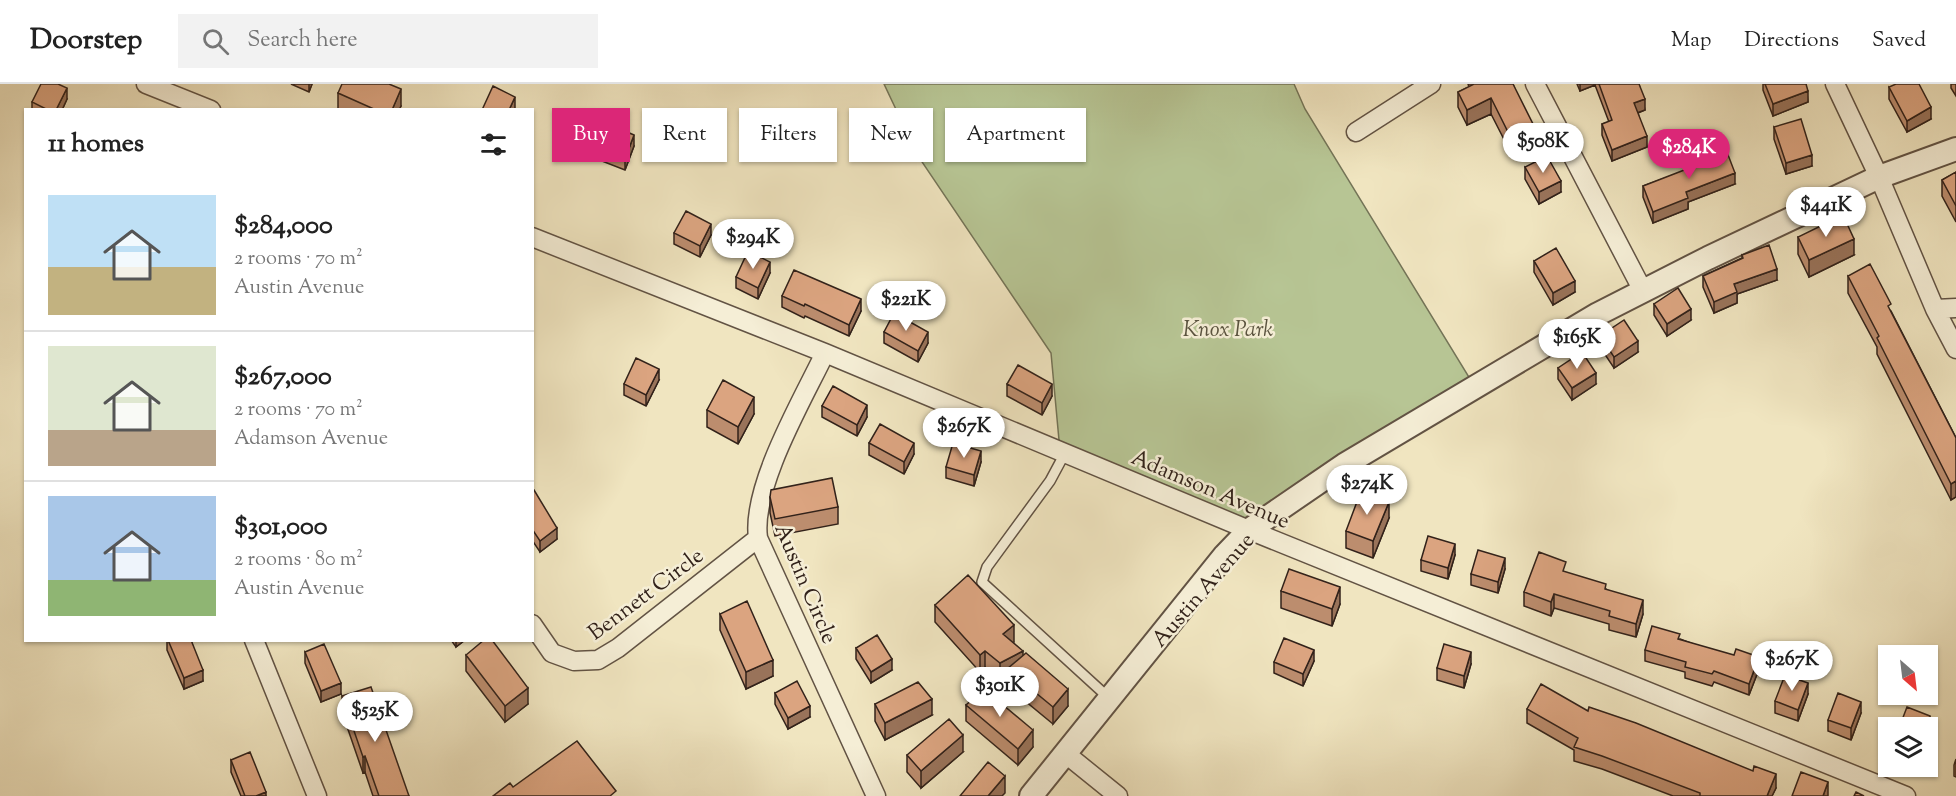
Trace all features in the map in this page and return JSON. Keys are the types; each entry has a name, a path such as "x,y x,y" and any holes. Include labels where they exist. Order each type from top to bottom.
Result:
{"street":[{"path":"146,84 206,108"},
{"path":"1356,132 1431,84"},
{"path":"1535,84 1642,291"},
{"path":"1835,84 1879,177 1935,309 1956,349"},
{"name":"Austin Avenue","path":"1031,796 1225,555 1250,530 1344,465 1598,314 1708,258 1879,177 1956,149"},
{"name":"Adamson Avenue","path":"534,238 825,353 1250,530 1906,796"},
{"path":"1935,309 1956,308"},
{"name":"Austin Circle","path":"825,353 769,470 756,526 758,538 876,796"},
{"name":"Bennett Circle","path":"534,627 552,654 574,661 598,660 618,648 758,538"},
{"path":"255,642 317,796"},
{"path":"1066,754 1118,796"}],"lane":[{"path":"1065,453 1050,481 987,567 982,582 1110,699"}],"green space":[{"name":"Knox Park","path":"884,84 1294,84 1305,109 1475,387 1249,530 1060,451 1051,353 922,162 933,162 933,108 895,108"}],"building":[{"path":"41,84 58,84 67,88 57,108 44,108 32,102"},
{"path":"342,84 389,84 401,89 393,108 372,108 338,93"},
{"path":"1474,84 1513,84 1536,130 1513,142 1491,98 1467,110 1458,92"},
{"path":"1599,84 1639,84 1645,99 1634,103 1647,136 1612,150 1602,124 1612,120"},
{"path":"1765,84 1806,84 1808,91 1773,104"},
{"path":"1896,84 1919,84 1931,107 1907,121 1889,87"},
{"path":"493,86 515,97 510,108 483,108"},
{"path":"1801,119 1812,155 1786,163 1774,127"},
{"path":"630,133 634,135 630,146"},
{"path":"1725,147 1735,173 1686,192 1688,198 1653,212 1643,186 1692,167 1690,161"},
{"path":"1547,156 1561,181 1539,192 1525,167"},
{"path":"1956,172 1956,206 1942,180"},
{"path":"686,211 711,224 700,246 674,233"},
{"path":"1843,215 1854,239 1809,260 1798,237"},
{"path":"1769,245 1777,269 1734,284 1737,292 1714,302 1703,276 1743,258 1742,255"},
{"path":"1556,248 1575,281 1553,293 1534,261"},
{"path":"748,251 770,262 758,288 736,277"},
{"path":"1870,264 1891,304 1888,306 1956,438 1956,481 1951,484 1848,276"},
{"path":"794,270 861,299 849,325 782,296"},
{"path":"1678,288 1691,309 1667,324 1654,304"},
{"path":"894,313 928,332 918,351 884,332"},
{"path":"1624,320 1638,341 1614,357 1600,336"},
{"path":"1582,352 1596,373 1572,388 1558,368"},
{"path":"636,358 659,369 646,395 624,384"},
{"path":"1018,365 1052,384 1042,403 1007,384"},
{"path":"723,380 754,397 738,427 707,410"},
{"path":"833,386 867,405 857,425 822,406"},
{"path":"880,424 914,443 904,462 869,443"},
{"path":"953,443 981,451 974,475 946,467"},
{"path":"832,478 838,507 775,519 770,497 771,490"},
{"path":"534,490 557,528 540,541 534,532"},
{"path":"1361,491 1389,502 1373,541 1346,531"},
{"path":"1428,536 1455,544 1448,568 1421,560"},
{"path":"1478,550 1505,558 1498,582 1471,574"},
{"path":"1539,552 1566,562 1563,571 1606,584 1605,589 1643,600 1636,624 1609,616 1610,611 1554,594 1551,602 1524,592"},
{"path":"1289,569 1340,587 1332,609 1281,591"},
{"path":"968,575 1014,625 1003,634 1023,651 1000,663 985,651 980,655 935,605"},
{"path":"747,601 773,660 746,672 720,614"},
{"path":"1652,626 1680,634 1678,639 1734,655 1736,649 1759,657 1749,684 1714,671 1712,674 1685,667 1686,662 1645,650"},
{"path":"877,635 892,659 871,672 856,648"},
{"path":"1284,638 1314,650 1303,674 1274,662"},
{"path":"169,642 192,642 203,670 184,678"},
{"path":"482,642 494,642 528,688 505,706 466,655"},
{"path":"324,644 341,683 321,691 305,652"},
{"path":"1444,644 1471,652 1464,676 1437,668"},
{"path":"1026,653 1068,689 1053,707 1007,669"},
{"path":"1785,675 1808,683 1798,710 1775,701"},
{"path":"797,681 810,706 788,718 775,693"},
{"path":"918,682 932,699 885,723 875,704"},
{"path":"1541,684 1588,711 1589,707 1636,723 1753,771 1754,766 1776,774 1767,796 1700,796 1700,793 1574,747 1578,738 1527,709"},
{"path":"371,687 409,796 379,796 365,756 363,757 342,696"},
{"path":"984,689 1033,730 1018,749 966,705"},
{"path":"1838,693 1861,702 1851,728 1828,720"},
{"path":"1907,707 1930,716 1930,717 1903,717"},
{"path":"949,719 963,735 921,771 907,755"},
{"path":"577,741 616,791 610,796 493,796 510,783 513,787"},
{"path":"250,752 266,792 256,796 245,796 231,760"},
{"path":"988,762 1005,776 988,796 960,796"},
{"path":"1801,772 1828,782 1823,796 1792,796"}]}
